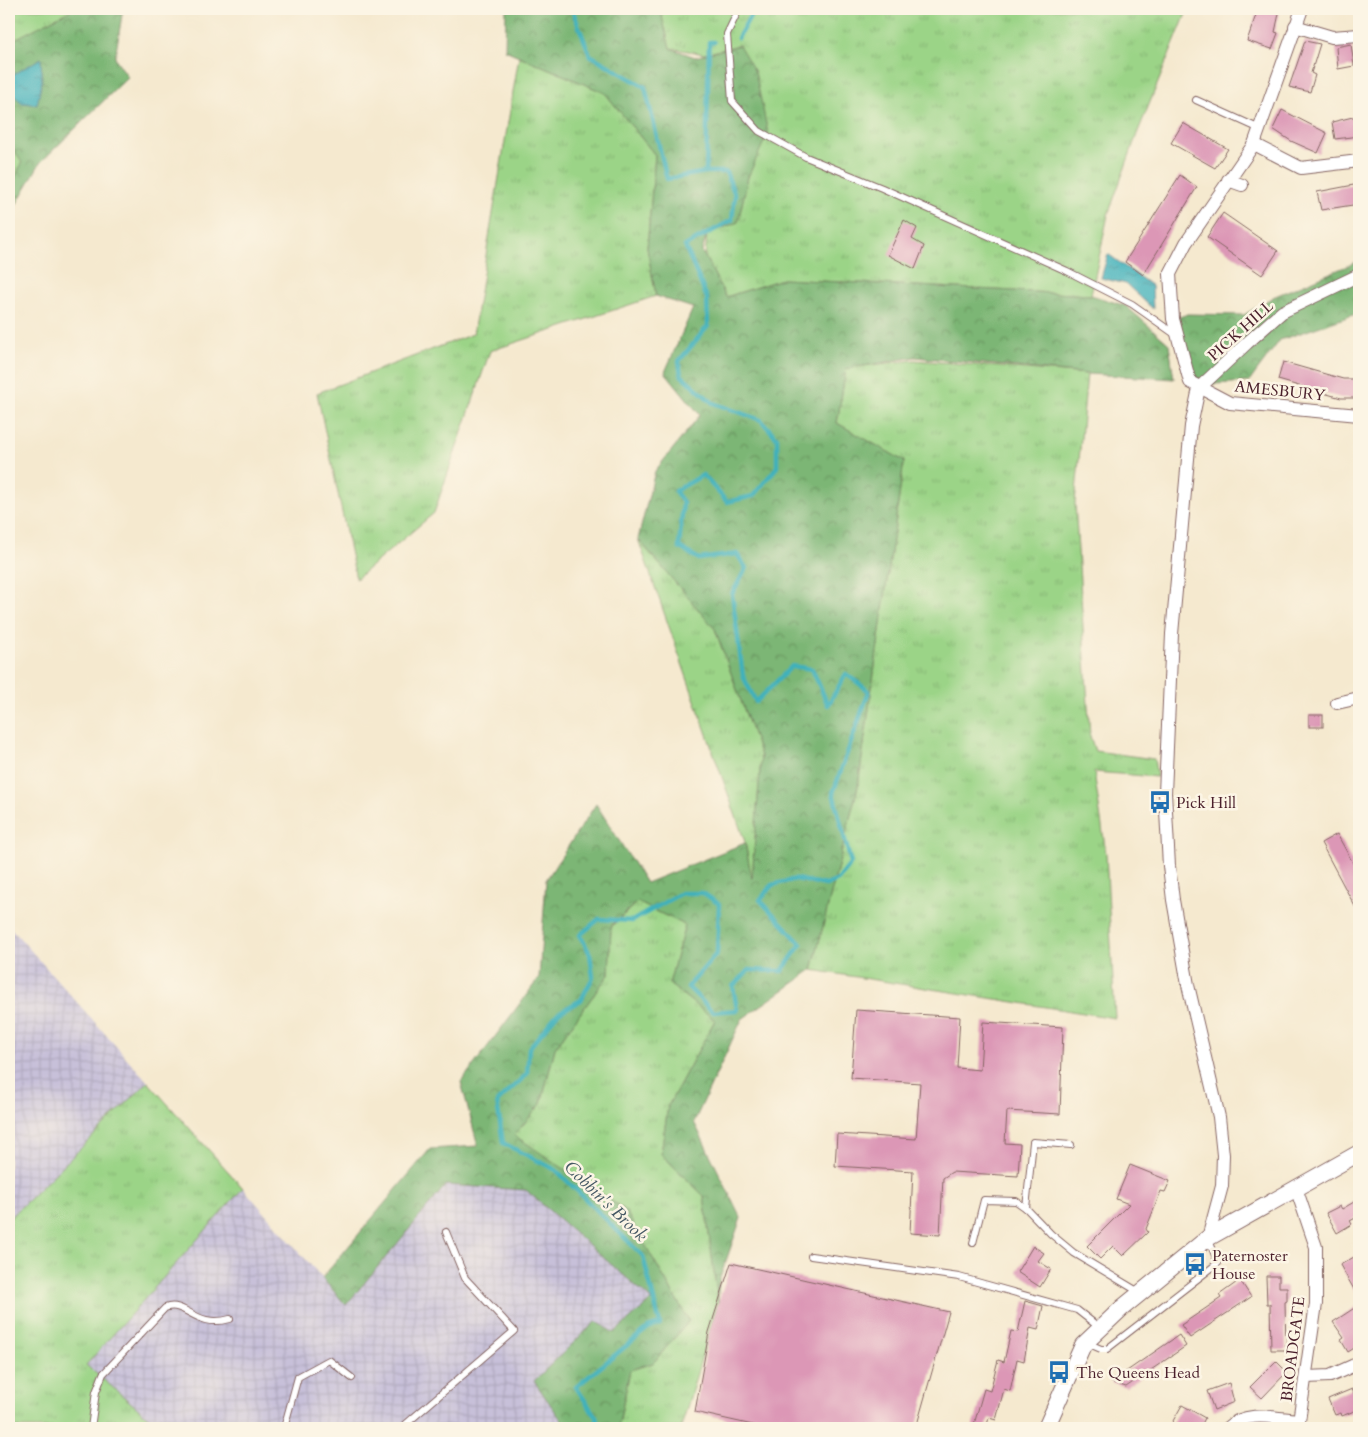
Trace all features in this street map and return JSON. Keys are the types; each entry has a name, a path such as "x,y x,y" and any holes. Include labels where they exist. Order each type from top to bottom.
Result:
{"street":[{"path":"1208,1238 1222,1186 1223,1156 1219,1118 1188,984 1173,900 1165,793 1172,634 1195,385 1177,336 1171,310 1170,274 1186,243 1254,144 1302,9"},
{"path":"1296,26 1332,37 1359,35"},
{"path":"1254,144 1301,168 1359,161"},
{"path":"1228,180 1242,185"},
{"name":"PICK HILL","path":"1195,385 1282,312 1359,275"},
{"name":"AMESBURY","path":"1195,385 1230,403 1359,415"},
{"path":"1337,703 1359,698"},
{"path":"1046,1428 1086,1342 1100,1328 1208,1238 1359,1153"},
{"name":"BROADGATE","path":"1296,1188 1316,1247 1316,1304 1298,1424"},
{"path":"1306,1376 1330,1376 1359,1363"},
{"path":"1227,1428 1235,1421 1253,1416 1298,1424"}],"lane":[{"path":"739,9 727,34 732,101 759,131 806,157 882,188 1067,271 1132,304 1177,336"},
{"path":"1196,100 1260,129"},
{"path":"1026,1208 1033,1142 1070,1145"},
{"path":"972,1243 984,1200 1016,1201 1026,1208 1050,1234 1074,1253 1140,1293"},
{"path":"406,1428 406,1424 514,1331 465,1278 446,1232"},
{"path":"1086,1342 1101,1350 1107,1349 1218,1263 1208,1238"},
{"path":"811,1256 959,1277 1077,1310 1100,1328"},
{"path":"92,1428 96,1392 103,1374 165,1308 172,1305 180,1307 198,1319 207,1322 230,1319"},
{"path":"284,1428 298,1377 330,1360 352,1378"}],"shaded area":[{"path":"9,926 148,1082 9,1219"},
{"path":"446,1185 526,1190 652,1300 614,1334 534,1381 567,1428 161,1428 86,1365 243,1188 346,1305"}],"green space":[{"path":"9,9 98,9 9,192"},
{"path":"73,9 123,9 115,58 128,77 40,163 9,217 9,190 22,163 9,142 9,42"},
{"path":"506,9 660,9 670,48 695,57 739,45 755,72 768,133 748,177 738,222 707,234 702,251 726,297 782,279 1091,295 1126,306 1169,344 1174,379 1087,374 915,357 846,369 837,423 904,461 858,786 812,970 742,1019 694,1122 741,1218 719,1281 718,1302 704,1196 661,1154 668,1106 715,1020 669,984 685,925 637,902 611,926 609,974 555,1048 541,1104 514,1135 625,1210 689,1321 653,1363 630,1370 618,1428 567,1428 534,1381 596,1321 614,1333 652,1300 526,1190 446,1185 346,1305 322,1278 430,1149 478,1146 461,1082 539,978 546,880 596,804 646,883 745,843 752,879 761,756 715,629 638,539 655,471 700,415 665,372 693,308 656,296 647,248 655,155 605,93 505,50"},
{"path":"660,9 1188,9 1137,134 1108,215 1091,295 782,279 726,297 705,257 707,234 738,222 748,177 767,133 739,45 705,54 670,48"},
{"path":"519,56 605,93 655,155 647,248 656,296 490,351 434,513 356,579 317,393 473,334"},
{"path":"1359,261 1359,313 1280,340 1249,382 1213,384 1190,382 1173,319 1188,314 1244,315 1273,297"},
{"path":"914,360 1087,374 1075,503 1090,736 1095,751 1154,759 1157,777 1094,772 1106,854 1115,1018 812,970 858,786 904,461 837,423 846,368"},
{"path":"638,539 715,629 761,756 752,881 745,842"},
{"path":"637,902 685,925 669,984 715,1020 668,1106 661,1154 704,1196 718,1302 681,1428 618,1428 630,1370 653,1363 689,1321 625,1210 513,1136 541,1104 555,1048 609,974 611,927"},
{"path":"148,1082 243,1188 86,1365 161,1428 9,1428 9,1219"}],"water":[{"path":"41,58 42,81 37,105 22,103 9,91 9,77"},
{"path":"1108,254 1152,286 1153,309 1126,284 1101,278"}],"building":[{"path":"1258,9 1280,9 1275,32 1278,33 1272,49 1247,41"},
{"path":"1305,41 1320,44 1311,73 1315,75 1310,92 1289,87"},
{"path":"1351,44 1354,66 1338,69 1336,47"},
{"path":"1282,110 1327,133 1318,153 1291,141 1273,129"},
{"path":"1357,116 1359,136 1335,139 1332,122"},
{"path":"1183,123 1228,149 1215,168 1171,143"},
{"path":"1180,175 1197,187 1143,275 1125,262"},
{"path":"1359,184 1359,204 1321,210 1317,192"},
{"path":"1223,213 1278,251 1262,275 1207,237"},
{"path":"904,220 917,228 912,239 924,246 915,269 888,255"},
{"path":"1283,362 1343,379 1359,379 1359,398 1341,398 1278,380"},
{"path":"1309,715 1323,715 1323,727 1309,727"},
{"path":"1337,834 1359,874 1359,914 1321,843"},
{"path":"856,1010 960,1017 957,1068 980,1070 983,1022 1063,1027 1060,1114 1007,1111 1005,1143 1020,1144 1018,1176 952,1172 943,1178 940,1235 910,1233 913,1171 835,1166 837,1134 916,1139 920,1083 851,1078"},
{"path":"1130,1165 1170,1181 1165,1192 1161,1191 1146,1229 1148,1232 1123,1256 1113,1246 1100,1259 1087,1246 1129,1204 1116,1199"},
{"path":"1359,1199 1359,1216 1350,1221 1352,1224 1337,1233 1326,1213 1340,1206 1342,1209"},
{"path":"1033,1246 1044,1253 1038,1261 1051,1269 1040,1287 1017,1272"},
{"path":"1354,1257 1359,1266 1359,1298 1340,1265"},
{"path":"731,1263 949,1312 916,1428 766,1428 695,1412 709,1332"},
{"path":"1266,1276 1279,1276 1279,1287 1287,1287 1287,1301 1285,1302 1286,1350 1271,1350 1270,1304 1267,1304"},
{"path":"1240,1280 1251,1297 1190,1338 1181,1325 1221,1298 1219,1295"},
{"path":"1025,1301 1043,1306 1038,1330 1030,1328 1024,1361 1017,1359 1010,1391 1004,1389 996,1420 989,1418 986,1428 973,1428 984,1389 990,1391 998,1360 1004,1362 1011,1331 1018,1332"},
{"path":"1359,1305 1359,1345 1348,1352 1341,1340 1344,1338 1333,1322"},
{"path":"1179,1335 1186,1346 1126,1387 1111,1382"},
{"path":"1276,1361 1287,1372 1262,1398 1250,1387"},
{"path":"1229,1383 1234,1402 1214,1410 1207,1391"},
{"path":"1352,1389 1354,1394 1359,1391 1359,1409 1342,1416 1341,1413 1335,1415 1328,1399"},
{"path":"1182,1405 1205,1418 1200,1428 1169,1428"}],"waterway":[{"name":"Cobbin's Brook","path":"572,9 590,55 645,87 667,179 706,172 726,172 735,195 732,220 685,246 707,298 708,326 679,361 681,375 713,403 761,420 777,438 777,467 753,496 727,502 703,475 675,491 683,502 679,547 699,559 737,554 746,568 732,594 743,676 756,702 792,666 812,669 828,705 846,674 869,691 833,793 851,863 838,880 826,885 796,879 772,885 760,900 801,944 782,971 749,970 733,986 737,1010 713,1012 688,987 717,953 719,904 703,893 681,893 632,921 599,919 580,935 590,954 593,977 581,1000 558,1013 529,1048 527,1074 497,1102 503,1143 556,1170 643,1256 660,1324 648,1328 576,1387 596,1417 599,1428"},
{"path":"738,38 754,9"},
{"path":"706,172 709,42 714,42"}],"place":[{"name":"Pick Hill","path":"1160,802"},
{"name":"Paternoster House","path":"1195,1264"},
{"name":"The Queens Head","path":"1059,1372"}]}
